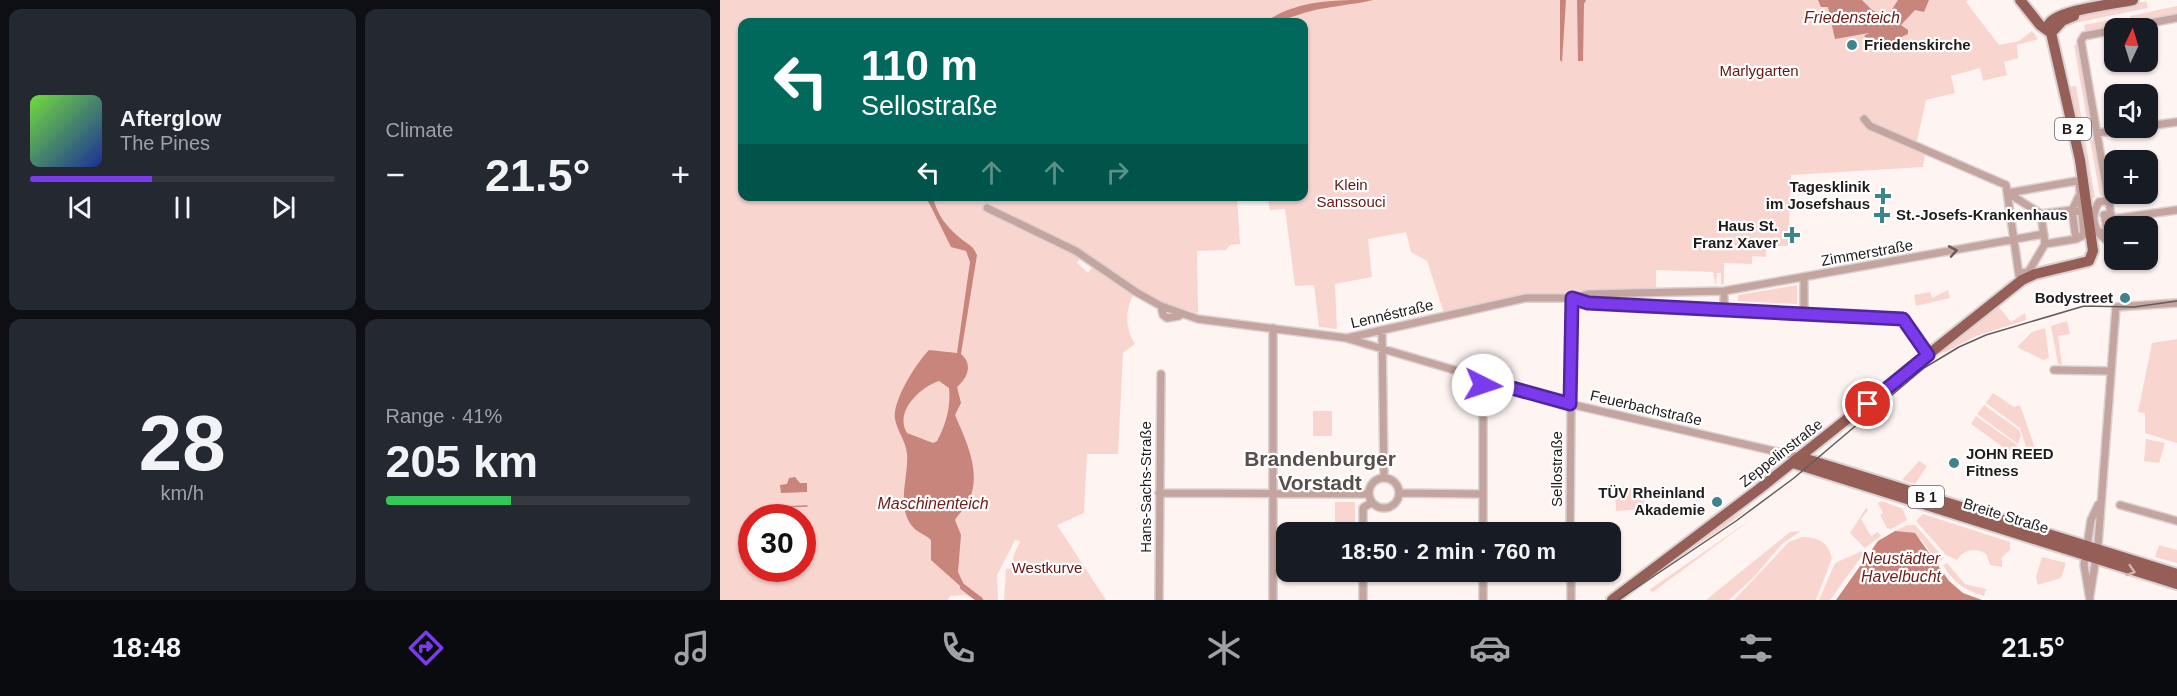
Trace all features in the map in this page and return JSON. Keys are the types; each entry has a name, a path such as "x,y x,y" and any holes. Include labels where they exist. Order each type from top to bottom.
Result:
{"main road":[{"path":"2020,0 2040,25 2051,33"},
{"path":"2051,33 2049,24 2052,19 2073,11 2086,11 2133,0"},
{"name":"B 2","path":"2022,277 2085,264 2092,257 2081,181 2051,33"},
{"name":"Zeppelinstraße","path":"1612,600 1825,438 2022,277"},
{"path":"1823,464 1820,452 1825,438"},
{"name":"Breite Straße","path":"1797,460 1823,464 2177,584"},
{"name":"Breite Straße","path":"1797,460 2091,553 2177,574"}],"street":[{"path":"2158,22 2177,18"},
{"path":"2104,33 2082,38 2097,134 2103,219 2177,210"},
{"path":"1864,119 1870,126 2006,185 2019,275 2022,277 2029,271 2045,244 2041,214"},
{"path":"2158,125 2177,122"},
{"path":"2097,134 2104,133"},
{"path":"2009,195 2081,181 2079,196 2084,235 2076,239 2045,244"},
{"path":"2009,195 2041,214 2072,210 2081,212"},
{"path":"2076,239 2072,210 2079,196"},
{"name":"Lennéstraße","path":"987,208 1076,251 1136,292 1180,317 1347,339 1526,298 1572,298 1588,294 1724,291"},
{"path":"2074,224 2082,223"},
{"name":"Zimmerstraße","path":"1724,291 2044,234"},
{"path":"1804,278 1804,313"},
{"path":"1724,291 1724,308"},
{"name":"Lennéstraße","path":"1572,298 1588,303 1724,308 1903,319 1928,355"},
{"name":"Sellostraße","path":"1570,522 1572,298"},
{"path":"2090,598 2084,565 2091,553 2100,500 2116,307 2177,303"},
{"path":"1273,328 1273,600"},
{"path":"1382,331 1384,477"},
{"name":"Feuerbachstraße","path":"1347,339 1570,404 1797,460"},
{"path":"2054,370 2111,371"},
{"name":"Hans-Sachs-Straße","path":"1159,600 1161,374"},
{"path":"1482,522 1483,380"},
{"path":"1384,477 1397,484 1400,493 1397,502 1389,508 1379,508 1368,494 1371,484 1384,477"},
{"path":"1159,493 1368,494"},
{"path":"1400,493 1482,494"},
{"path":"1363,522 1364,508 1372,502"},
{"path":"2120,505 2177,521"},
{"path":"1363,582 1363,600"},
{"path":"1483,582 1483,600"},
{"path":"1571,582 1571,600"}],"green space":[{"path":"720,0 1968,0 1966,2 1999,45 2019,41 2032,31 2038,39 2017,45 2018,58 2004,62 2007,75 1983,81 1980,68 1951,76 1955,93 1926,100 1917,141 1926,150 1923,167 1791,175 1788,246 1766,246 1766,257 1752,256 1752,264 1724,263 1724,284 1721,285 1721,273 1717,273 1716,287 1713,272 1656,270 1656,293 1526,298 1445,316 1427,261 1411,252 1406,232 1368,239 1372,277 1335,284 1337,329 1319,327 1314,285 1295,286 1285,209 1270,210 1268,201 1308,201 1308,18 738,18 738,201 1237,201 1240,244 1230,245 1226,250 1197,251 1198,313 1162,303 1081,257 1077,263 1088,273 1093,266 1134,294 1127,319 1129,332 1135,344 1123,353 1118,454 1087,454 1084,513 1057,525 1106,600 1004,600 1006,569 1014,568 1013,557 1020,541 1015,540 997,575 998,600 974,600 966,595 950,596 948,600 720,600"},
{"path":"2146,1 2148,8 2060,26 2070,19"},
{"path":"2177,6 2177,14 2157,18 2130,18 2130,16"},
{"path":"2104,21 2104,28 2085,32 2084,25"},
{"path":"2078,44 2092,126 2088,126 2074,45"},
{"path":"2076,86 2095,197 2091,199 2088,168 2069,87"},
{"path":"2095,139 2104,198 2100,196 2090,140"},
{"path":"1797,285 1797,304 1738,301 1738,295"},
{"path":"1948,290 1950,298 1916,306 1914,295 1930,292 1932,298"},
{"path":"1998,306 2011,322 2025,313 2026,320 1976,336 1944,353 1942,350"},
{"path":"2067,321 2070,334 2058,336 2062,365 2058,364 2051,326"},
{"path":"2045,328 2049,358 2043,360 2017,347 2032,332"},
{"path":"2177,339 2177,443 2145,433 2145,413 2138,412 2152,343"},
{"path":"1993,393 2014,407 2020,405 2035,448 2027,450 2023,462 2021,460 2026,447 2020,428 1986,403"},
{"path":"1984,405 2019,430 2021,435 2018,444 1977,414"},
{"path":"1313,411 1332,411 1332,436 1313,436"},
{"path":"1976,416 2017,445 2014,455 1971,424"},
{"path":"2146,439 2165,443 2159,463 2144,461"},
{"path":"1919,461 1927,466 1915,484 1902,480"},
{"path":"1643,486 1645,509 1616,511 1615,487"},
{"path":"1882,501 1903,509 1907,520 1891,529 1887,528 1880,515 1883,513 1878,503"},
{"path":"1335,502 1355,502 1355,522 1335,522"},
{"path":"1749,508 1726,526 1660,570 1711,530"},
{"path":"1866,508 1868,510 1861,519 1871,536 1878,532 1881,536 1865,548 1850,533"},
{"path":"1923,514 2010,542 2010,550 2000,559 2002,558 2002,567 1990,565 1986,554 1978,550 1966,551 1957,560 1946,555 1916,521"},
{"path":"1753,518 1653,592 1649,590"},
{"path":"1907,525 1915,525 1944,558 1937,563 1921,539 1895,531"},
{"path":"1801,531 1783,543 1753,578 1729,600 1706,600 1790,532"},
{"path":"1802,537 1813,538 1825,544 1832,558 1816,600 1734,600 1789,542"},
{"path":"2159,545 2177,550 2177,563 2155,557"},
{"path":"1862,551 1864,553 1830,600 1819,600 1835,563"},
{"path":"2042,557 2066,563 2061,578 2038,585 2036,577"},
{"path":"1947,563 1965,584 1986,589 1984,596 1955,581 1943,565"}],"water":[{"path":"1373,0 1319,9 1289,18 1272,18 1303,5 1330,1"},
{"path":"1560,0 1566,0 1562,62 1560,60"},
{"path":"1577,0 1586,0 1584,4 1583,61 1578,61"},
{"name":"Friedensteich","path":"1818,0 1862,0 1872,10 1887,17 1898,0 1929,0 1924,12 1915,10 1901,25 1908,30 1908,34 1872,50 1872,46 1866,46 1869,40 1864,36 1869,33 1835,39 1832,26 1835,22 1831,20 1828,7 1821,7"},
{"name":"Maschinenteich","path":"928,201 934,201 946,224 972,247 977,255 961,354 967,362 968,371 957,387 961,403 955,415 968,446 974,479 969,501 955,520 961,535 958,572 968,593 931,560 931,540 909,522 904,504 907,454 895,419 901,392 918,363 929,350 957,353 970,262 966,251 951,247","holes":["939,381 949,388 947,415 937,441 933,443 907,433 904,425 906,409 924,389"]},
{"path":"795,477 800,483 807,483 807,492 781,493 780,485 787,484 789,478"},
{"name":"Neustädter Havelbucht","path":"1895,531 1915,533 1949,581 1963,593 1982,600 1836,600 1878,541"}],"waterway":[{"path":"963,587 980,600"}],"tram line":[{"path":"1618,600 1736,521 1794,478 1924,368 1959,347 1986,335 2084,306 2134,307 2177,301"}],"place":[{"name":"Friedenskirche","path":"1852,45"},
{"name":"Tagesklinik im Josefshaus","path":"1883,196"},
{"name":"St.-Josefs-Krankenhaus","path":"1882,215"},
{"name":"Haus St. Franz Xaver","path":"1792,235"},
{"name":"Bodystreet","path":"2125,298"},
{"name":"JOHN REED Fitness","path":"1954,463"},
{"name":"TÜV Rheinland Akademie","path":"1717,502"}],"district":[{"name":"Brandenburger Vorstadt","path":"1320,471"}],"route":[{"path":"1483,385 1483,380 1570,404 1572,298 1588,303 1724,308 1903,319 1928,355 1868,404"}],"park label":[{"name":"Marlygarten","path":"1759,71"},
{"name":"Klein Sanssouci","path":"1351,194"},
{"name":"Westkurve","path":"1047,568"}]}
